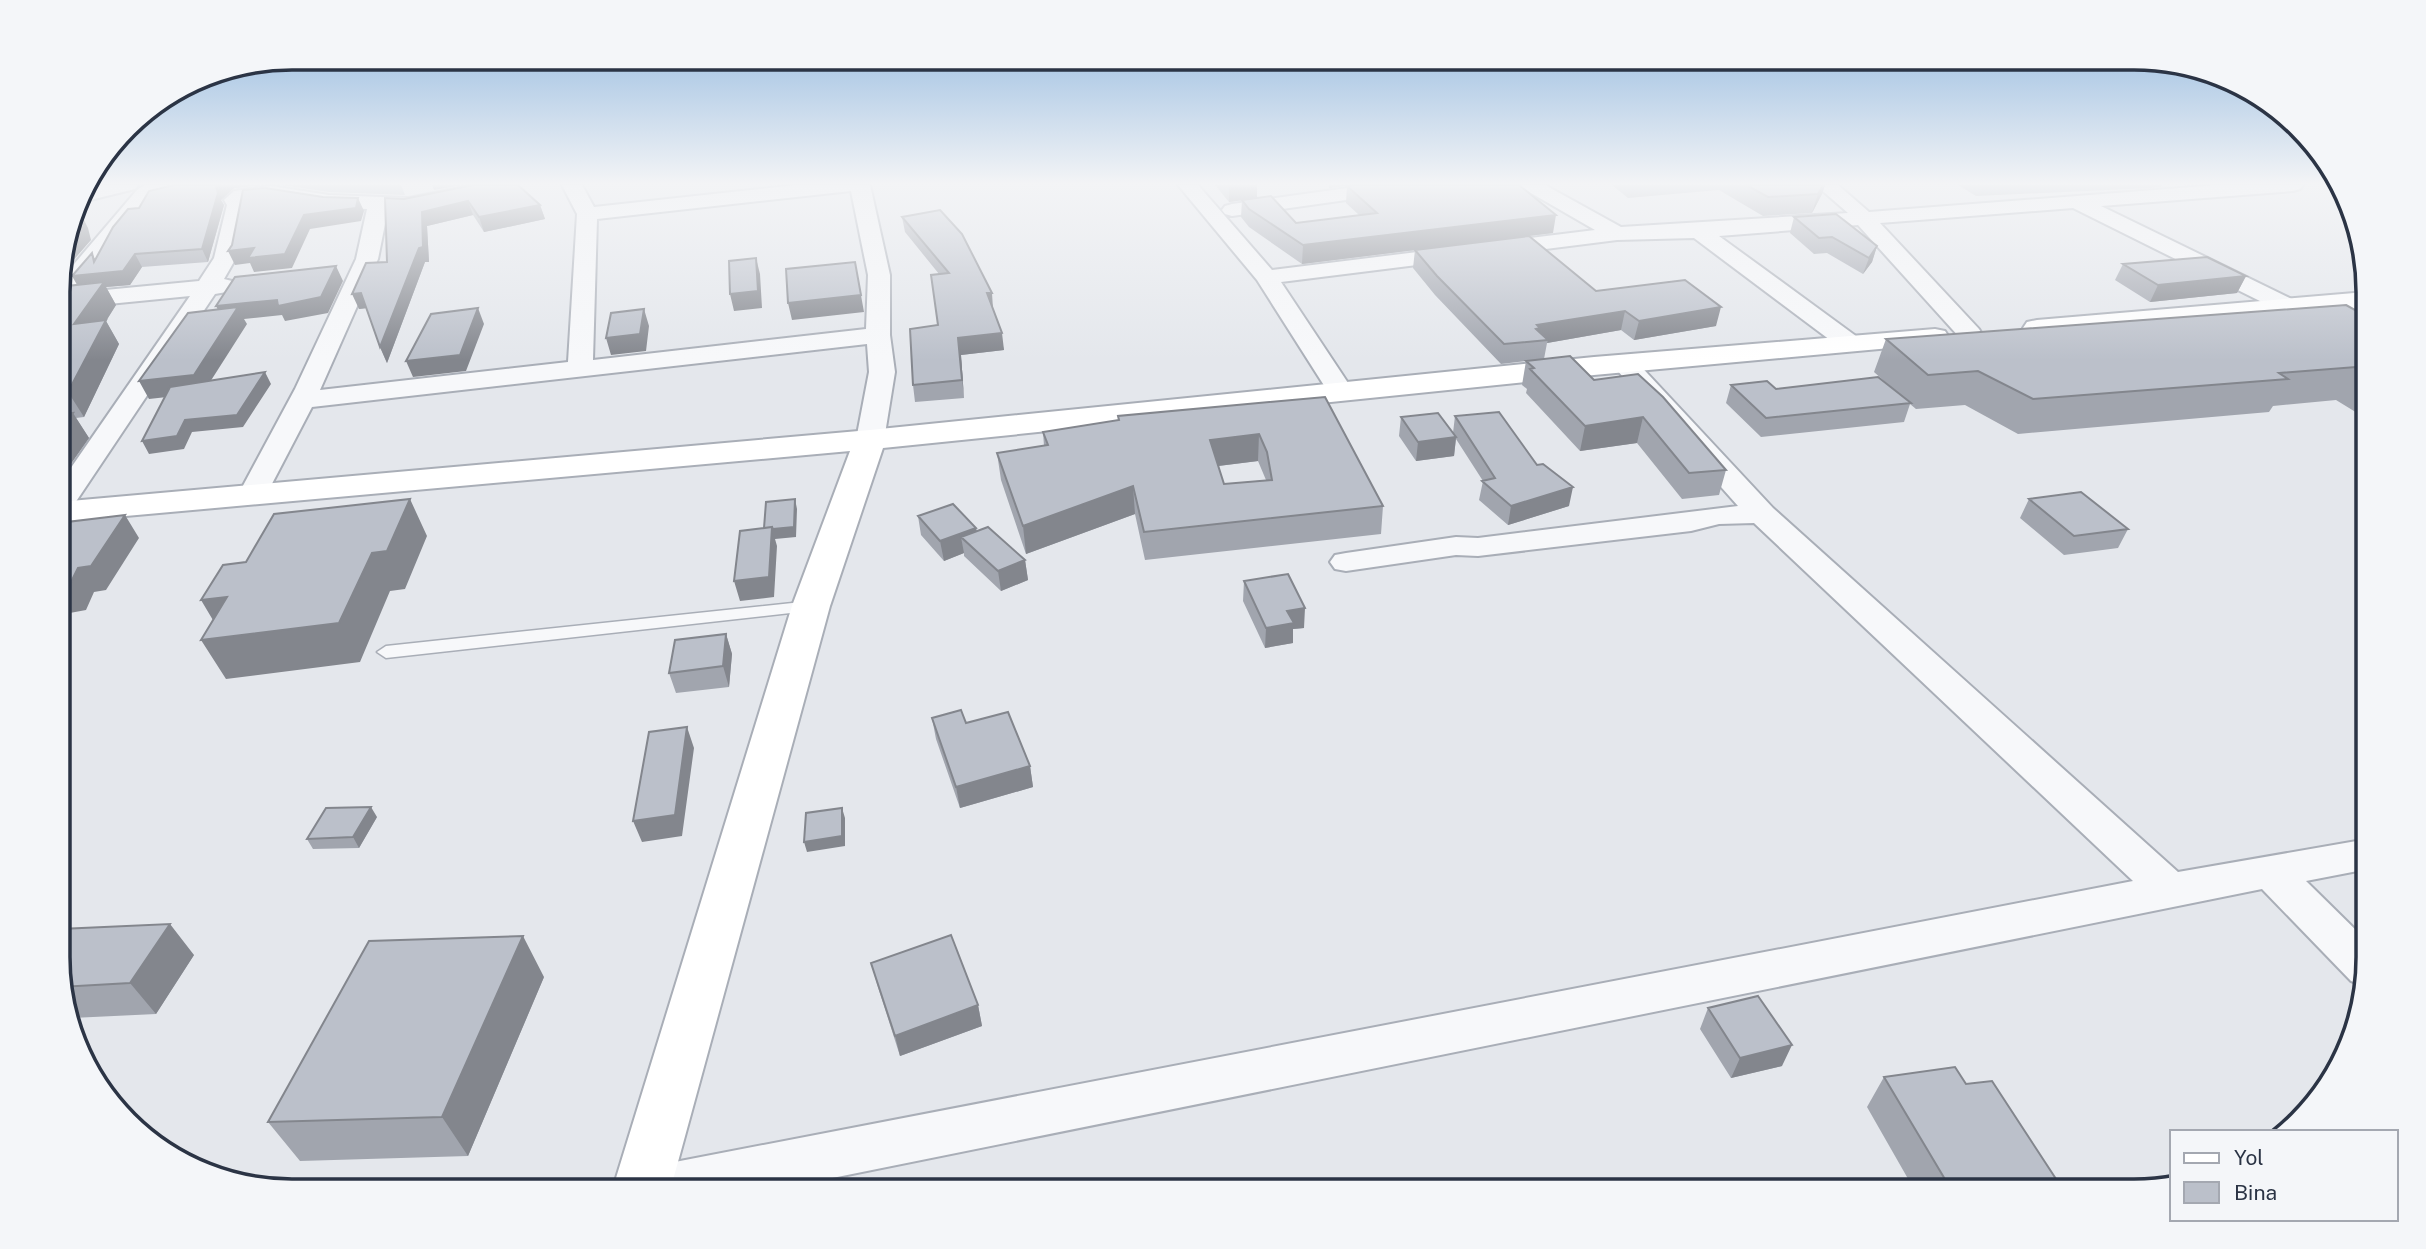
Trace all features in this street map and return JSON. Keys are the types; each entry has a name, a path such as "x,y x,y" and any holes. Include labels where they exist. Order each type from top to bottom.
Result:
{"street":[{"path":"70,285 104,243"},
{"path":"70,490 206,288 225,258 228,243"},
{"path":"253,495 302,400 367,259 370,243"},
{"path":"580,370 586,243"},
{"path":"644,1179 811,606 870,440 883,372 878,335 879,275 872,243"},
{"path":"1238,243 1266,277 1340,392"},
{"path":"1266,277 1541,243"},
{"path":"1716,243 1852,344"},
{"path":"1892,243 1993,332"},
{"path":"2161,243 2290,307"},
{"path":"336,273 362,270"},
{"path":"70,299 245,284"},
{"path":"70,511 870,440 1625,364 1852,344 2323,304 2356,311"},
{"path":"302,400 878,335"},
{"path":"1625,364 1762,514 2170,890"},
{"path":"81,428 114,425"},
{"path":"1346,562 1456,546 1478,547 1691,522 1719,514 1762,514"},
{"path":"710,1179 2170,890 2356,857"},
{"path":"2271,872 2356,958"}],"lane":[{"path":"386,652 811,606"}],"building":[{"path":"104,243 204,243 202,249 135,254 123,271 72,276 92,253 94,262"},
{"path":"290,243 285,254 248,258 254,248 228,251 232,245"},
{"path":"386,243 423,243 380,347 361,293 352,294 366,263 387,262"},
{"path":"924,243 967,243 992,293 987,293 1002,333 958,338 962,380 913,385 910,329 938,325 931,275 949,273"},
{"path":"1470,243 1538,243 1596,291 1685,280 1721,307 1639,321 1625,311 1537,325 1540,328 1536,329 1548,340 1504,344 1415,250"},
{"path":"1843,243 1874,243 1877,246 1869,258"},
{"path":"2207,257 2246,276 2158,285 2123,264"},
{"path":"756,258 758,291 730,294 729,261"},
{"path":"855,262 861,295 788,303 786,269"},
{"path":"336,266 321,297 278,306 277,300 216,306 235,277"},
{"path":"104,282 74,324 106,320 70,388 70,286"},
{"path":"2346,305 2356,310 2356,367 2279,373 2288,379 2033,399 1978,371 1928,375 1886,339"},
{"path":"238,307 194,375 139,381 188,313"},
{"path":"478,308 460,355 406,361 431,314"},
{"path":"644,309 640,334 606,338 611,313"},
{"path":"1570,356 1594,380 1638,374 1663,397 1726,470 1689,473 1643,417 1585,426 1530,369 1534,368 1526,361"},
{"path":"265,372 237,415 185,420 177,436 142,441 170,387"},
{"path":"1878,377 1911,403 1766,418 1731,385 1767,381 1776,389"},
{"path":"1325,397 1383,506 1144,532 1133,486 1023,526 997,453 1048,445 1043,432 1119,420 1118,416","holes":["1259,434 1267,452 1272,480 1224,484 1210,440"]},
{"path":"1499,412 1537,465 1543,464 1573,487 1511,506 1482,481 1495,478 1455,416"},
{"path":"1438,413 1456,437 1418,442 1401,417"},
{"path":"2081,492 2128,529 2074,536 2029,499"},
{"path":"410,499 387,551 372,553 339,623 201,640 227,597 201,600 223,565 246,562 274,514"},
{"path":"795,499 794,527 764,528 766,502"},
{"path":"953,504 976,528 940,541 918,516"},
{"path":"125,515 91,566 78,568 70,584 70,522"},
{"path":"772,527 769,577 734,581 740,531"},
{"path":"988,527 1025,560 998,571 961,537"},
{"path":"1288,574 1305,608 1287,611 1294,623 1266,628 1244,581"},
{"path":"726,634 723,666 669,673 675,640"},
{"path":"961,710 966,723 1008,712 1030,766 956,787 932,718"},
{"path":"687,727 675,815 633,821 649,732"},
{"path":"371,807 353,837 307,839 326,808"},
{"path":"842,808 842,836 804,842 806,813"},
{"path":"170,924 130,983 72,986 70,929"},
{"path":"951,935 978,1005 895,1036 871,963"},
{"path":"523,936 442,1117 268,1122 369,941"},
{"path":"1758,996 1792,1045 1740,1058 1708,1008"},
{"path":"1955,1067 1966,1084 1992,1081 2056,1179 1945,1179 1884,1077"}]}
